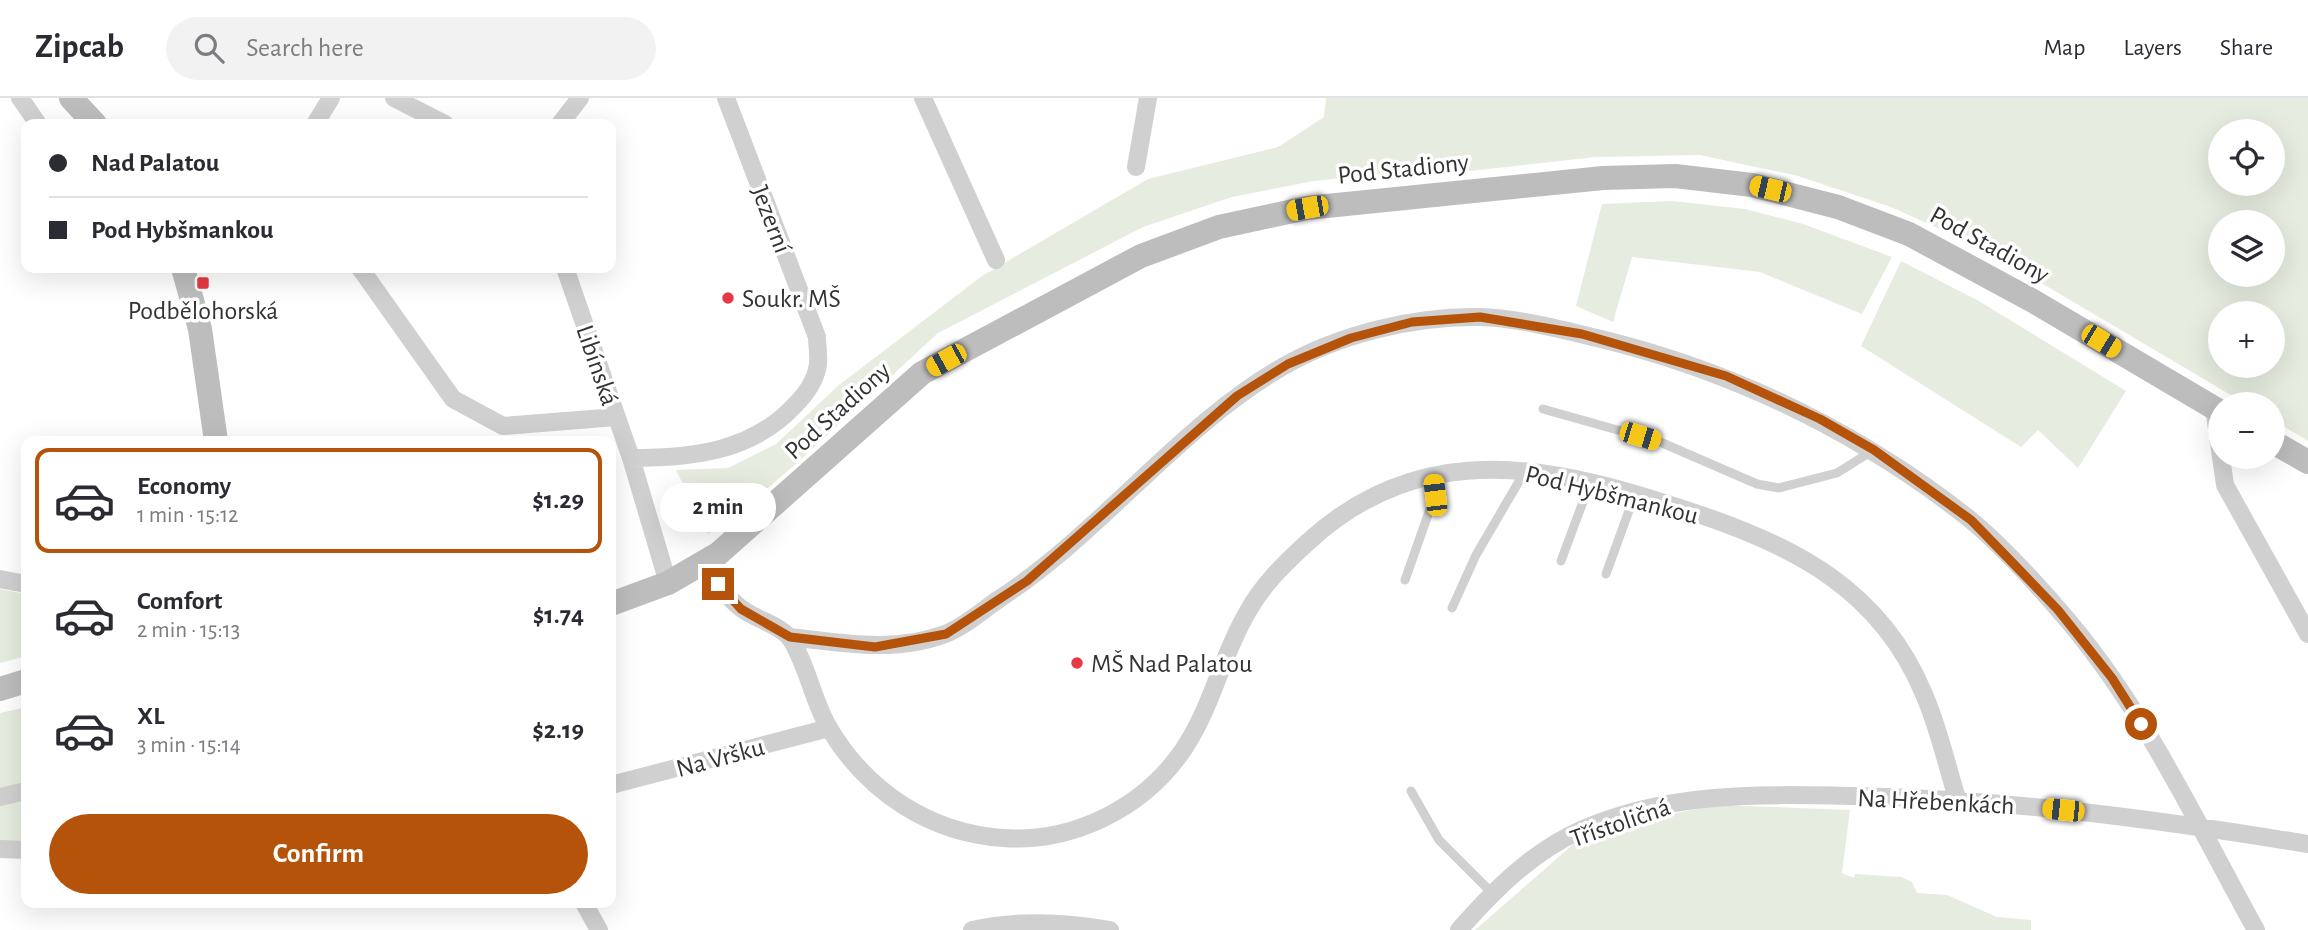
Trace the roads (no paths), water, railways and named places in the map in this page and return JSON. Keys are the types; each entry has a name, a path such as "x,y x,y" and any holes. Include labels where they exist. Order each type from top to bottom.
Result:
{"main road":[{"path":"71,98 90,119"},
{"name":"Pod Stadiony","path":"616,602 668,583 702,565 781,502 922,373 1129,262 1199,233 1256,217 1415,196 1603,178 1675,176 1752,185 1807,198 1909,234 2033,301 2208,405"},
{"path":"184,273 200,329 215,436"},
{"path":"2285,449 2308,462"},
{"path":"0,689 21,683"}],"street":[{"path":"20,98 35,119"},
{"path":"318,119 331,98"},
{"path":"394,98 435,119"},
{"path":"564,119 580,98"},
{"name":"Jezerní","path":"631,458 679,458 739,445 782,419 809,390 818,364 817,337 726,98"},
{"path":"922,98 996,260"},
{"path":"1136,167 1148,98"},
{"path":"364,273 453,400 503,426 616,416"},
{"name":"Libínská","path":"567,273 631,458 668,583"},
{"path":"702,565 741,609 790,637 875,647 946,634 1027,581 1237,396 1288,364 1351,338 1412,322 1480,317 1559,329 1628,345 1726,376 1820,419 1874,450 1971,520 2058,610 2112,678 2171,770 2198,826 2256,930"},
{"name":"Pod Hybšmankou","path":"790,637 829,728 867,778 913,814 949,830 1002,838 1044,838 1083,828 1118,811 1158,780 1181,753 1246,614 1266,584 1294,556 1353,506 1381,490 1432,475 1485,468 1525,470 1634,494 1744,529 1782,546 1835,577 1882,621 1923,691 1957,798"},
{"path":"2223,469 2225,485 2308,634"},
{"path":"0,579 21,583"},
{"name":"Na Vršku","path":"616,784 829,728"},
{"path":"0,797 21,793"},
{"name":"Na Hřebenkách","path":"1688,800 1738,794 1957,798 2198,826 2308,844"},
{"name":"Třístoličná","path":"1459,930 1492,892 1534,858 1580,831 1632,812 1688,800"},
{"path":"0,849 21,850"},
{"path":"587,908 599,930"},
{"path":"972,930 998,924 1061,924 1110,930"}],"lane":[{"path":"1543,409 1660,442 1757,484 1779,488 1838,473 1874,450"},
{"path":"1452,608 1476,555 1525,470"},
{"path":"1405,580 1435,495 1432,475"},
{"path":"1561,561 1590,483"},
{"path":"1605,574 1634,494"},
{"path":"1411,791 1439,840 1492,892"}],"place":[{"name":"Podbělohorská","path":"203,283"},
{"name":"Soukr. MŠ","path":"728,298"},
{"name":"MŠ Nad Palatou","path":"1077,663"}]}
